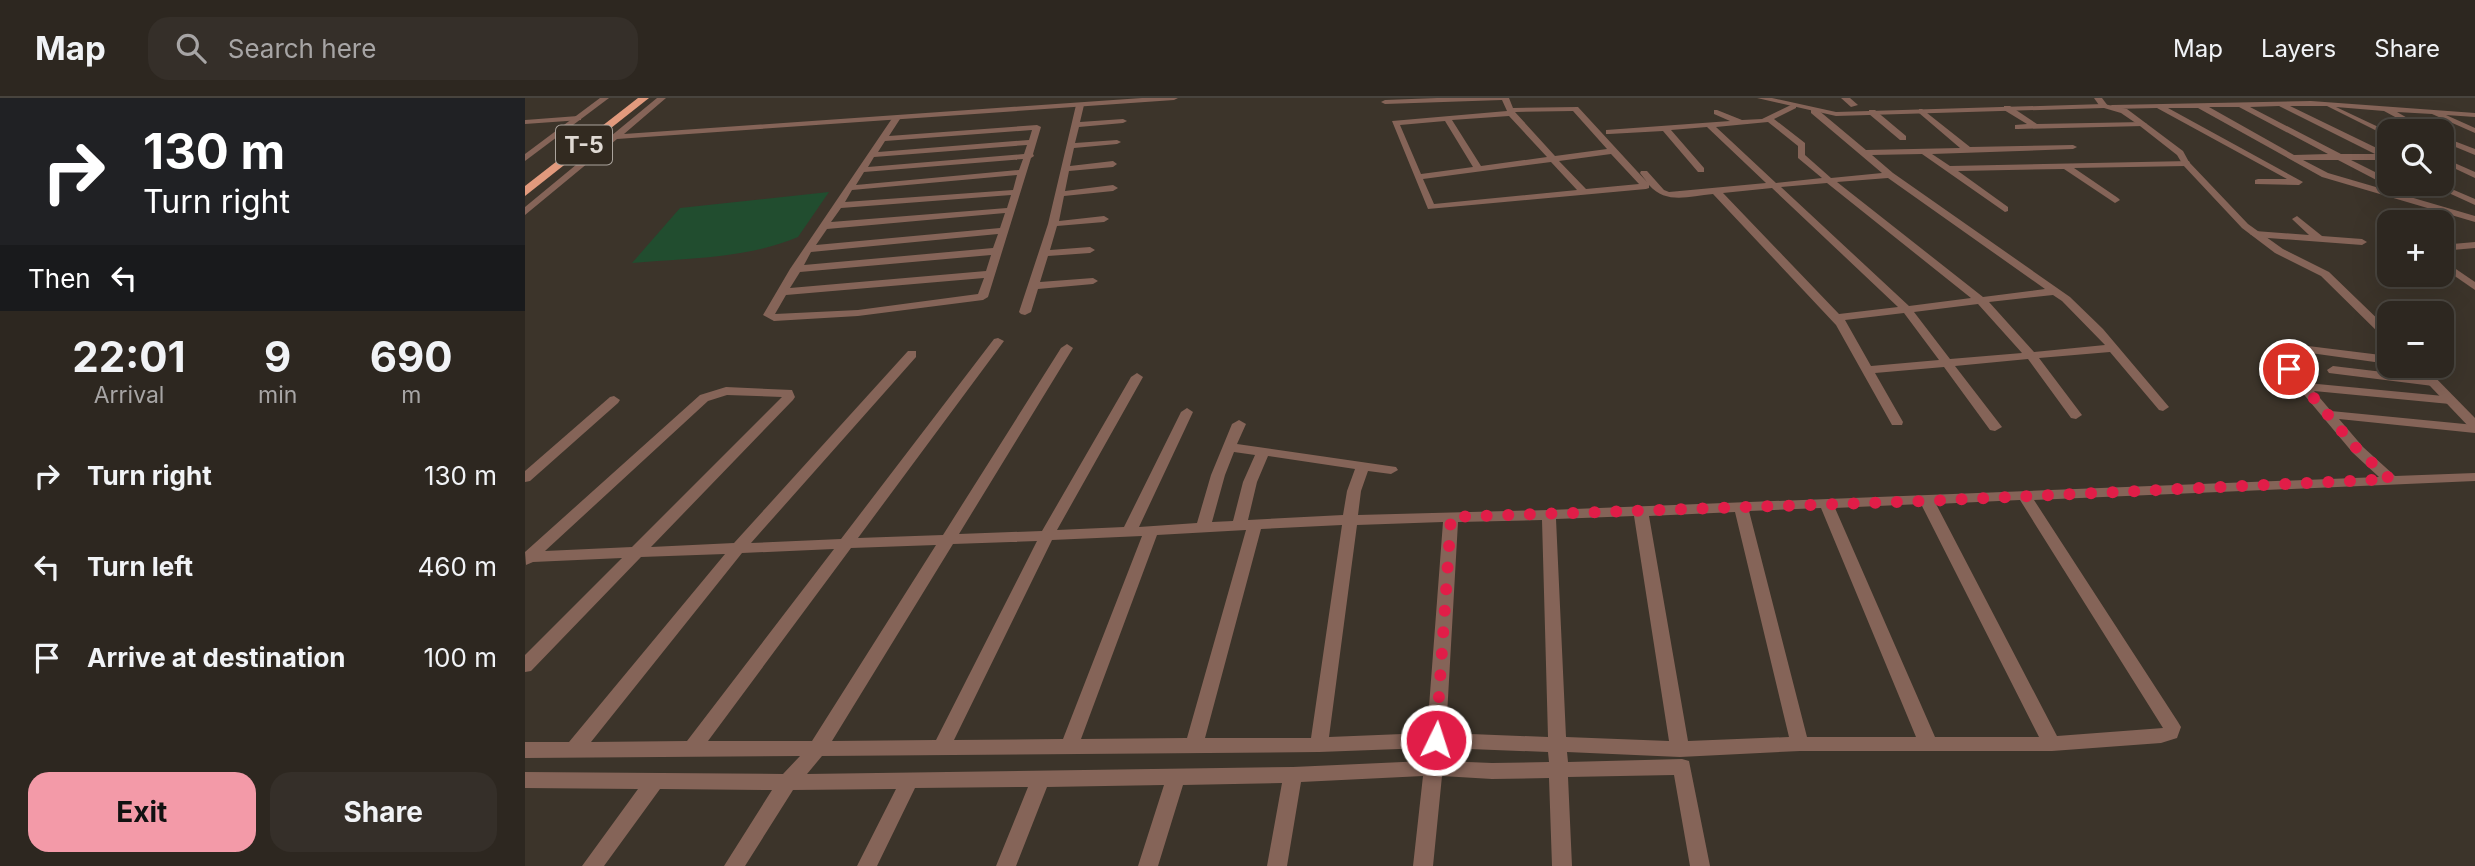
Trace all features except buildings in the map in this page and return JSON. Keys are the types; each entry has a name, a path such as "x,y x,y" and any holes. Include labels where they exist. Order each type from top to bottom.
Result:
{"highway":[{"name":"T-5","path":"525,175 625,98"},
{"name":"T-5","path":"525,192 643,98"}],"street":[{"name":"T-5","path":"525,158 605,98"},
{"path":"525,212 662,98"},
{"path":"616,137 1174,98"},
{"path":"1395,123 1511,112 1576,109 1646,186 1431,212 1419,177 1395,123 1385,100 1505,98 1511,112 1584,192"},
{"path":"1579,98 1661,192 1890,175"},
{"path":"1762,98 1814,111 1873,112 2105,104 2279,103 2310,100 2377,129"},
{"path":"1845,98 1854,105"},
{"path":"2323,104 2381,102 2475,114"},
{"path":"2381,102 2407,119"},
{"path":"2196,103 2325,175 2365,189 2475,219"},
{"path":"2237,103 2377,176"},
{"path":"2279,103 2377,152"},
{"path":"2105,104 2143,124 2180,153 2186,163 2255,234 2289,257 2325,274 2377,325"},
{"path":"2154,104 2299,182 2258,182"},
{"path":"1025,312 1061,194 1080,105"},
{"path":"1609,132 1770,120 1793,106"},
{"path":"2007,108 2036,127"},
{"path":"2437,109 2475,131"},
{"path":"1814,111 1890,175 2055,292 2099,331 2163,408"},
{"path":"1922,111 1967,149"},
{"path":"1717,112 1740,123"},
{"path":"1873,112 1903,138"},
{"path":"525,122 579,118"},
{"path":"1447,118 1478,169"},
{"path":"881,139 1037,127 1030,156 983,297 858,313 774,318 769,315 795,269 881,139 896,119"},
{"path":"1770,120 1802,145 1801,156 1828,180 1980,301 2032,355 2076,415"},
{"path":"1077,125 1123,121"},
{"path":"2018,127 2143,124"},
{"path":"1709,125 1907,310 1994,427"},
{"path":"627,127 655,134"},
{"path":"1665,128 1701,170"},
{"path":"871,155 1034,142"},
{"path":"1072,146 1117,142"},
{"path":"2454,143 2475,152"},
{"path":"1864,153 2073,147"},
{"path":"1419,177 1612,151"},
{"path":"1923,151 2005,209"},
{"path":"861,170 1030,156"},
{"path":"2248,156 2377,158"},
{"path":"2454,158 2475,157"},
{"path":"1950,169 2068,169 2186,163"},
{"path":"1066,169 1113,164"},
{"path":"2454,164 2475,175"},
{"path":"2068,169 2115,200"},
{"path":"849,188 1024,172"},
{"path":"1061,194 1113,188"},
{"path":"1715,190 1836,318 1869,370 1897,422"},
{"path":"839,205 1018,192"},
{"path":"2454,193 2475,202"},
{"path":"823,226 1011,210"},
{"path":"1053,224 1104,219"},
{"path":"2297,219 2318,238"},
{"path":"808,249 1005,230"},
{"path":"2255,234 2362,242"},
{"path":"2454,247 2475,245"},
{"path":"1044,253 1090,250"},
{"path":"795,269 998,251"},
{"path":"2454,271 2472,282"},
{"path":"781,292 990,274"},
{"path":"1035,286 1093,281"},
{"path":"1836,318 2055,292"},
{"path":"692,749 998,341"},
{"path":"734,866 788,782 817,749 1067,348"},
{"path":"1869,370 2113,348"},
{"path":"2300,349 2377,359"},
{"path":"573,751 738,548 912,354"},
{"path":"2289,369 2372,465 2390,479"},
{"path":"2333,370 2433,382"},
{"path":"943,746 1048,533 1137,377"},
{"path":"2429,378 2475,427"},
{"path":"2303,386 2450,400"},
{"path":"525,666 789,397 788,393 726,391 704,398 526,558"},
{"path":"525,478 614,400"},
{"path":"1130,531 1187,412"},
{"path":"2326,414 2475,427"},
{"path":"1203,527 1239,424"},
{"path":"1230,447 1391,470"},
{"path":"1194,746 1247,524 1250,482 1263,453"},
{"path":"1319,745 1354,491 1363,466"},
{"path":"526,558 947,540 1048,533 1151,531 1352,519 1641,512 2475,477"},
{"path":"525,750 1319,745 1436,740 1680,749 1800,744 2052,744 2171,733 2172,727 2025,496"},
{"path":"1927,501 2052,744"},
{"path":"1827,505 1929,745"},
{"path":"1741,508 1800,744"},
{"path":"1641,512 1680,749"},
{"path":"1549,515 1562,866"},
{"path":"1423,866 1436,740 1451,517"},
{"path":"1070,746 1151,531"},
{"path":"528,783 1041,779 1293,775 1431,768 1492,771 1682,767 1700,866"},
{"path":"1277,866 1293,775"},
{"path":"1148,866 1176,777"},
{"path":"1006,866 1041,779"},
{"path":"592,866 656,780"},
{"path":"867,866 910,780"}],"green space":[{"path":"829,192 798,237 737,254 632,263 680,208"}],"route":[{"path":"1436,740 1451,517 1927,501 2390,479 2358,450 2289,369"}]}
